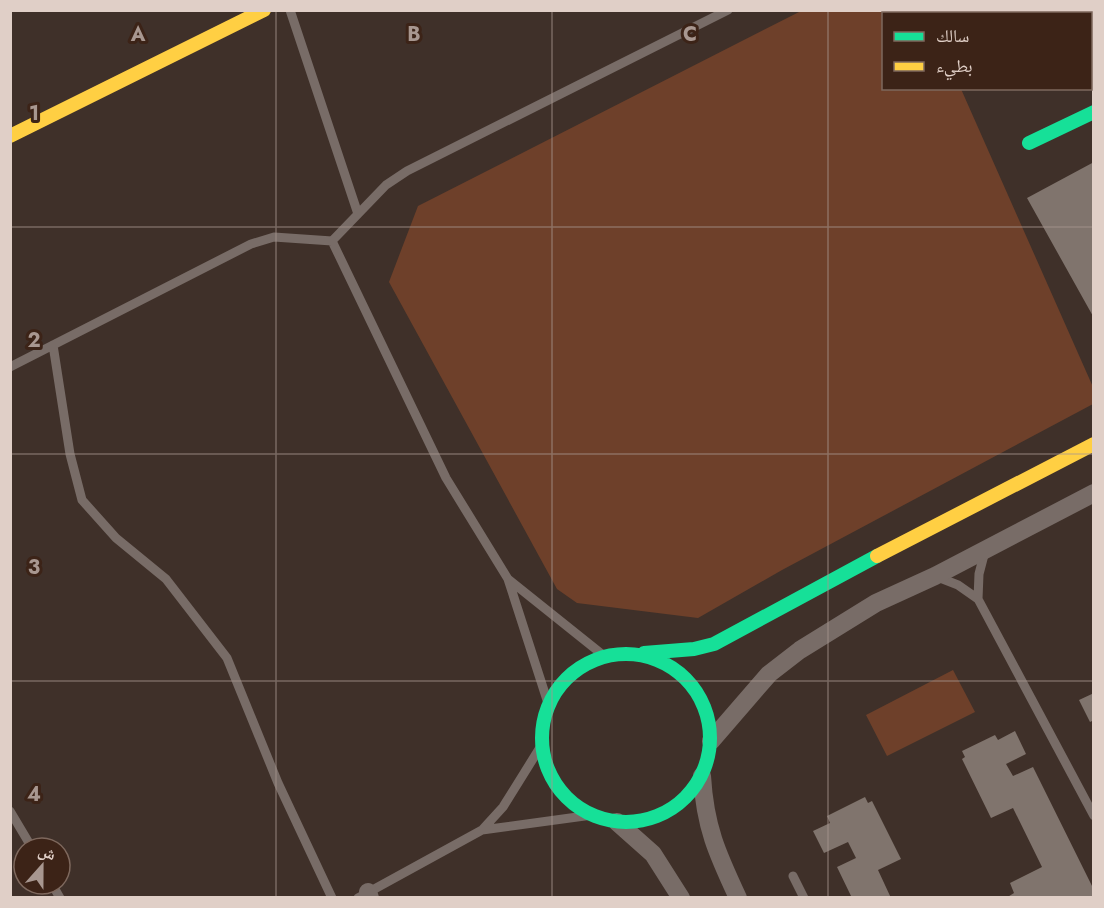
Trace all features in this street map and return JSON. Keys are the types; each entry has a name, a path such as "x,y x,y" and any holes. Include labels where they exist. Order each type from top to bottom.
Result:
{"street":[{"path":"10,136 264,10"},
{"path":"1029,143 1094,112"},
{"path":"702,776 687,797 667,812 643,821 617,822 591,815 567,799 549,775 541,746 548,702 570,673 603,655 694,650 714,644 851,569 1094,444"},
{"path":"711,741 769,674 800,650 876,603 935,576 1094,493"},
{"path":"638,653 676,669 703,700 711,741 702,776 704,803 715,850 738,897"},
{"path":"617,822 653,854 681,897"}],"lane":[{"path":"290,10 358,214"},
{"path":"332,241 386,185 407,171 728,10"},
{"path":"10,367 251,244 274,237 332,241"},
{"path":"332,241 446,478 508,579 548,702"},
{"path":"53,345 70,454 82,500 116,538 166,579 227,658 278,783 332,897"},
{"path":"978,599 979,574 986,550"},
{"path":"935,576 957,585 978,599 1094,816"},
{"path":"508,579 603,655"},
{"path":"365,896 482,830 503,807 541,746"},
{"path":"10,811 25,836"},
{"path":"482,830 591,815"},
{"path":"793,876 804,897"}],"shaded area":[{"path":"803,10 926,11 882,12 882,90 961,90 1093,387 1093,404 782,570 698,618 577,603 557,589 389,282 418,206"},
{"path":"953,670 975,712 887,756 866,715"}],"building":[{"path":"1094,162 1094,318 1027,198"},
{"path":"1094,693 1094,720 1090,722 1079,700"},
{"path":"1015,731 1026,754 1006,764 1013,776 1033,767 1094,890 1094,898 1006,898 1014,893 1010,883 1042,867 1013,808 991,818 962,759 965,757 962,751 995,735 998,740"},
{"path":"865,797 868,803 872,801 901,859 878,870 891,898 852,898 837,867 856,858 848,842 824,853 813,831 830,823 827,816"}],"traffic: fast":[{"path":"1029,143 1094,112"},
{"path":"644,653 694,649 714,644 877,556"},
{"path":"626,654 642,655 658,660 686,678 704,706 709,722 710,738 709,754 704,770 686,798 658,816 642,821 626,822 610,821 594,816 566,798 548,770 543,754 542,738 543,722 548,706 566,678 594,660 610,655 626,654"}],"traffic: slow":[{"path":"10,136 264,10"},
{"path":"877,556 1094,444"}]}
